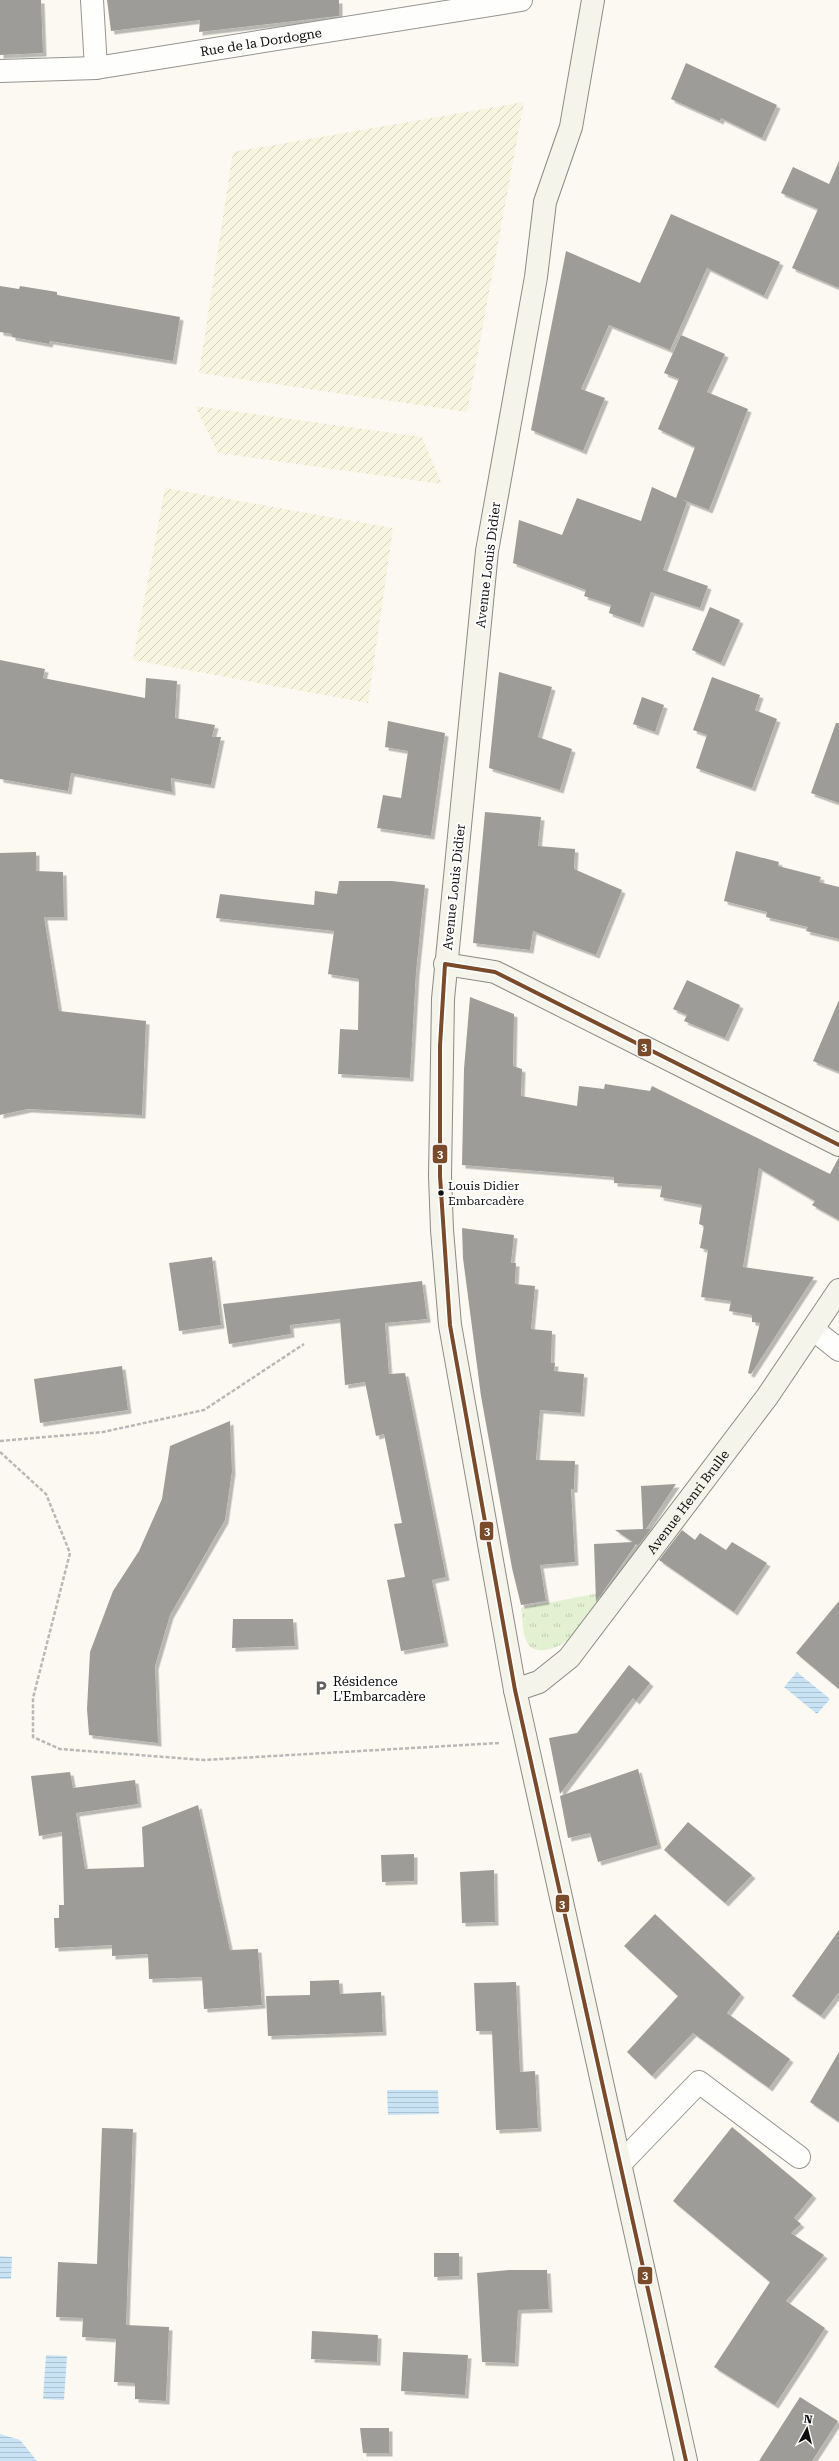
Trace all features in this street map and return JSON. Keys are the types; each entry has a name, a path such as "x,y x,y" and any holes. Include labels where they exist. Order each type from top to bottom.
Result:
{"main road":[{"name":"Avenue Louis Didier","path":"592,1 571,127 545,202 536,277 487,551 454,892 445,964 440,1046 440,1176 450,1325 515,1690 686,2461"},
{"path":"445,964 494,972 839,1145"},
{"name":"Avenue Henri Brulle","path":"515,1690 539,1682 569,1658 767,1397 814,1330 839,1290"}],"street":[{"path":"92,0 96,68"},
{"name":"Rue de la Dordogne","path":"0,71 96,68 520,0"},
{"path":"814,1330 839,1350"},
{"path":"621,2163 699,2082 799,2157"}],"path":[{"path":"0,1442 103,1432 204,1410 304,1344"},
{"path":"0,1452 46,1494 70,1553 33,1698 33,1737 60,1749 204,1760 503,1742"}],"shaded area":[{"path":"524,102 467,412 199,373 233,152"},
{"path":"195,406 422,437 442,484 218,453"},
{"path":"165,488 393,528 368,703 133,660"}],"green space":[{"path":"605,1592 587,1619 573,1636 555,1647 543,1650 538,1650 529,1646 524,1631 521,1608"}],"water":[{"path":"797,1672 830,1699 817,1714 784,1687"},
{"path":"387,2090 438,2090 439,2114 388,2115"},
{"path":"0,2256 12,2257 11,2279 0,2279"},
{"path":"46,2355 67,2356 64,2400 43,2399"},
{"path":"0,2434 20,2440 37,2461 0,2461"}],"building":[{"path":"0,0 41,0 43,53 0,55"},
{"path":"107,0 339,0 339,16 199,32 200,20 111,31"},
{"path":"686,63 777,105 762,138 721,118 720,121 671,99"},
{"path":"839,161 839,288 792,268 818,209 781,193 793,167 829,184"},
{"path":"671,214 780,262 764,296 707,268 670,350 609,325 581,389 605,398 583,451 531,430 566,251 640,283"},
{"path":"0,286 19,289 20,286 57,292 57,295 180,317 173,361 50,341 49,344 12,337 12,334 0,332"},
{"path":"681,335 725,354 707,392 748,409 709,510 681,499 687,502 663,570 708,586 700,608 651,592 640,624 609,613 611,605 584,596 586,590 513,563 519,520 562,535 577,498 641,521 652,487 676,498 695,447 658,429 679,379 664,373"},
{"path":"710,607 740,620 721,663 692,650"},
{"path":"0,660 45,669 43,678 145,698 146,678 177,681 175,718 215,725 212,737 221,737 211,785 171,778 172,792 71,773 68,791 0,779"},
{"path":"499,672 552,687 538,737 572,749 560,790 489,768"},
{"path":"712,677 760,695 755,710 777,719 752,788 696,768 707,735 693,730"},
{"path":"642,697 664,705 655,732 633,724"},
{"path":"388,721 445,733 431,836 377,828 383,795 401,798 408,751 385,747"},
{"path":"836,723 839,723 839,803 811,793"},
{"path":"485,812 541,817 538,846 575,849 574,869 622,890 596,955 533,931 530,950 473,943"},
{"path":"736,851 779,862 778,866 821,877 819,882 839,887 839,939 806,931 808,927 766,917 767,912 724,901"},
{"path":"36,852 36,871 63,872 64,917 44,917 59,1011 146,1021 142,1115 28,1109 0,1115 0,853"},
{"path":"339,881 392,881 425,885 416,972 410,1078 338,1074 340,1029 358,1030 359,979 328,974 334,931 216,918 220,894 314,905 315,891 337,894"},
{"path":"687,980 740,1005 725,1038 684,1021 687,1015 673,1009"},
{"path":"470,997 514,1014 513,1066 522,1069 521,1096 577,1106 579,1086 604,1089 605,1084 650,1091 652,1086 830,1174 839,1157 839,1220 812,1205 815,1201 759,1168 743,1267 814,1277 751,1374 748,1373 760,1323 752,1322 752,1315 729,1311 731,1301 701,1297 708,1250 700,1248 704,1226 699,1224 702,1205 660,1197 662,1186 614,1183 614,1177 462,1165 464,1069"},
{"path":"839,1000 839,1072 813,1061"},
{"path":"462,1228 514,1235 511,1263 516,1263 515,1284 535,1286 531,1329 552,1331 551,1363 555,1363 554,1371 584,1374 581,1413 540,1410 536,1460 575,1461 574,1489 571,1489 575,1562 540,1565 546,1601 521,1605 512,1568 481,1396 463,1258"},
{"path":"212,1257 221,1325 179,1331 169,1263"},
{"path":"422,1281 427,1319 385,1323 389,1374 405,1373 446,1577 432,1580 445,1643 401,1651 387,1580 405,1577 394,1524 402,1523 384,1434 376,1436 365,1382 345,1385 340,1319 290,1325 291,1334 229,1344 223,1304"},
{"path":"122,1366 128,1410 40,1423 34,1379"},
{"path":"230,1421 232,1471 225,1520 170,1615 155,1666 158,1743 89,1735 87,1709 90,1652 113,1591 139,1551 162,1499 170,1446"},
{"path":"676,1484 646,1529 651,1529 638,1546 636,1544 596,1602 594,1544 633,1542 615,1530 643,1529 641,1486"},
{"path":"682,1530 695,1540 700,1533 726,1550 732,1542 767,1563 734,1612 659,1560"},
{"path":"839,1601 839,1689 796,1653"},
{"path":"233,1619 293,1619 295,1646 232,1648"},
{"path":"629,1665 650,1683 636,1701 633,1698 560,1794 549,1738 577,1733"},
{"path":"638,1769 658,1845 598,1862 590,1833 568,1838 560,1796"},
{"path":"70,1772 73,1788 135,1780 138,1804 76,1813 85,1869 144,1867 142,1827 198,1805 230,1950 258,1949 262,2005 204,2009 202,1977 149,1979 148,1954 112,1956 112,1945 55,1948 54,1918 59,1918 59,1905 64,1905 62,1832 39,1836 31,1776"},
{"path":"688,1822 752,1875 725,1903 664,1850"},
{"path":"414,1854 414,1881 382,1882 381,1855"},
{"path":"494,1870 495,1922 462,1923 460,1872"},
{"path":"655,1914 741,1994 727,2013 790,2059 769,2088 693,2033 652,2076 627,2052 678,1996 624,1946"},
{"path":"839,1930 839,1992 821,2016 792,1996"},
{"path":"339,1980 340,1994 381,1992 383,2032 268,2036 266,1996 310,1995 310,1981"},
{"path":"516,1982 520,2072 535,2071 538,2128 496,2130 492,2031 476,2031 474,1983"},
{"path":"839,2052 839,2122 810,2102"},
{"path":"732,2127 813,2195 794,2218 801,2224 791,2233 824,2255 786,2301 825,2328 775,2405 714,2367 770,2282 673,2201"},
{"path":"102,2128 133,2129 126,2325 169,2327 166,2401 135,2399 135,2383 114,2382 116,2339 82,2337 83,2318 56,2317 58,2262 97,2264"},
{"path":"434,2253 459,2253 459,2276 434,2277"},
{"path":"509,2270 547,2270 549,2309 518,2310 515,2363 482,2362 477,2273"},
{"path":"312,2331 378,2335 377,2362 311,2359"},
{"path":"403,2352 468,2355 465,2395 401,2391"},
{"path":"800,2397 838,2421 812,2461 759,2461"},
{"path":"360,2428 389,2428 389,2453 363,2453"}],"transit line":[{"name":"3","path":"445,964 440,1046 440,1176 450,1325 515,1690 686,2461"},
{"name":"3","path":"445,964 495,972 839,1145"}],"place":[{"name":"Louis Didier Embarcadère","path":"441,1193"},
{"name":"Résidence L'Embarcadère","path":"321,1688"}]}
